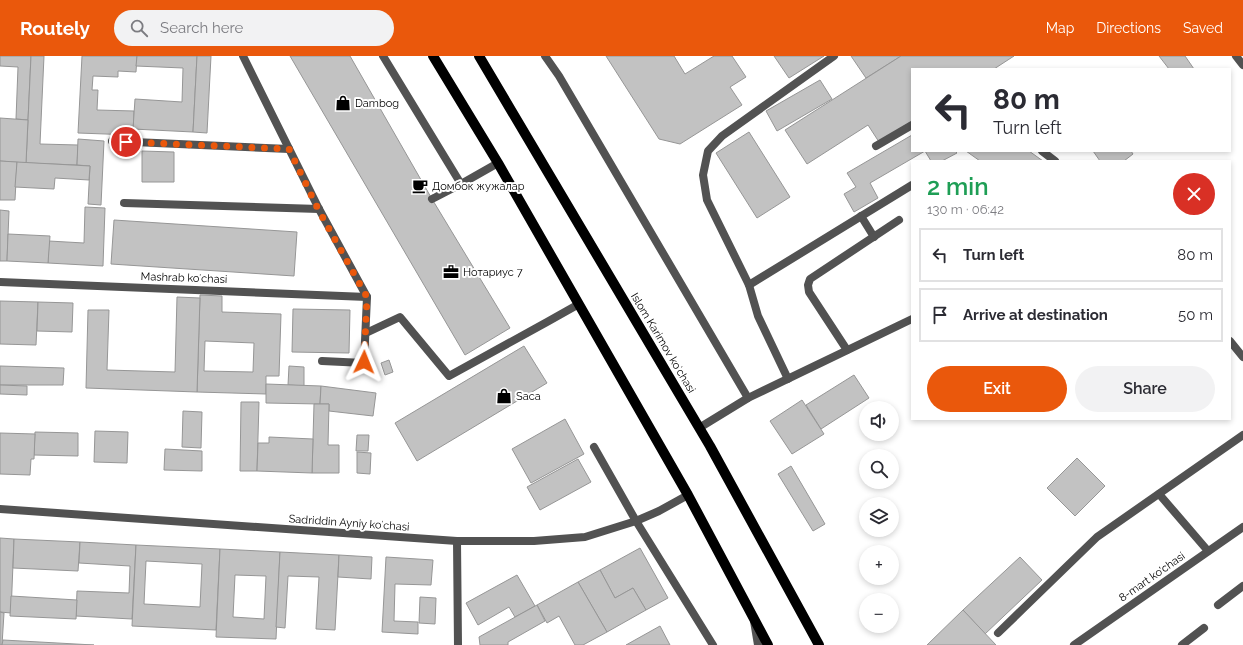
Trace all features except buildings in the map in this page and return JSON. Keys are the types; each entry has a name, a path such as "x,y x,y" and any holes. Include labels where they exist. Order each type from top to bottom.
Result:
{"main road":[{"path":"433,56 498,163 688,495 768,645"},
{"name":"Islom Karimov koʻchasi","path":"479,56 699,428 820,645"}],"street":[{"path":"243,56 318,209 367,297 364,362 322,361"},
{"path":"383,56 462,184"},
{"path":"545,56 560,76 748,398"},
{"path":"788,379 758,316 749,285 707,200 703,175 708,152 722,136 834,56"},
{"path":"1236,56 1243,65"},
{"path":"876,146 911,126"},
{"path":"112,141 289,149"},
{"path":"1043,152 1055,160"},
{"path":"432,199 498,163"},
{"path":"749,285 911,186"},
{"path":"124,203 318,209"},
{"path":"861,216 874,237"},
{"path":"847,350 809,292 808,285 810,279 899,220"},
{"name":"Mashrab koʻchasi","path":"0,282 367,297"},
{"path":"366,333 400,317 449,376 579,304"},
{"path":"699,428 748,398 911,319"},
{"path":"1231,342 1243,357"},
{"path":"998,633 1097,537 1243,435"},
{"path":"594,447 636,521 713,645"},
{"path":"1159,494 1208,551"},
{"name":"Sadriddin Ayniy koʻchasi","path":"0,508 457,542 534,541 585,537 636,521 659,511 688,495"},
{"name":"8-mart ko'chasi","path":"1074,645 1243,527"},
{"path":"457,542 458,645"},
{"path":"1218,605 1243,586"},
{"path":"753,616 758,645"},
{"path":"1185,644 1204,628"}],"place":[{"name":"Dambog","path":"343,103"},
{"name":"Домбок жужалар","path":"420,186"},
{"name":"Нотариус 7","path":"451,272"},
{"name":"Saca","path":"504,396"}],"route":[{"path":"126,142 289,149 318,209 367,297 364,362"}]}
